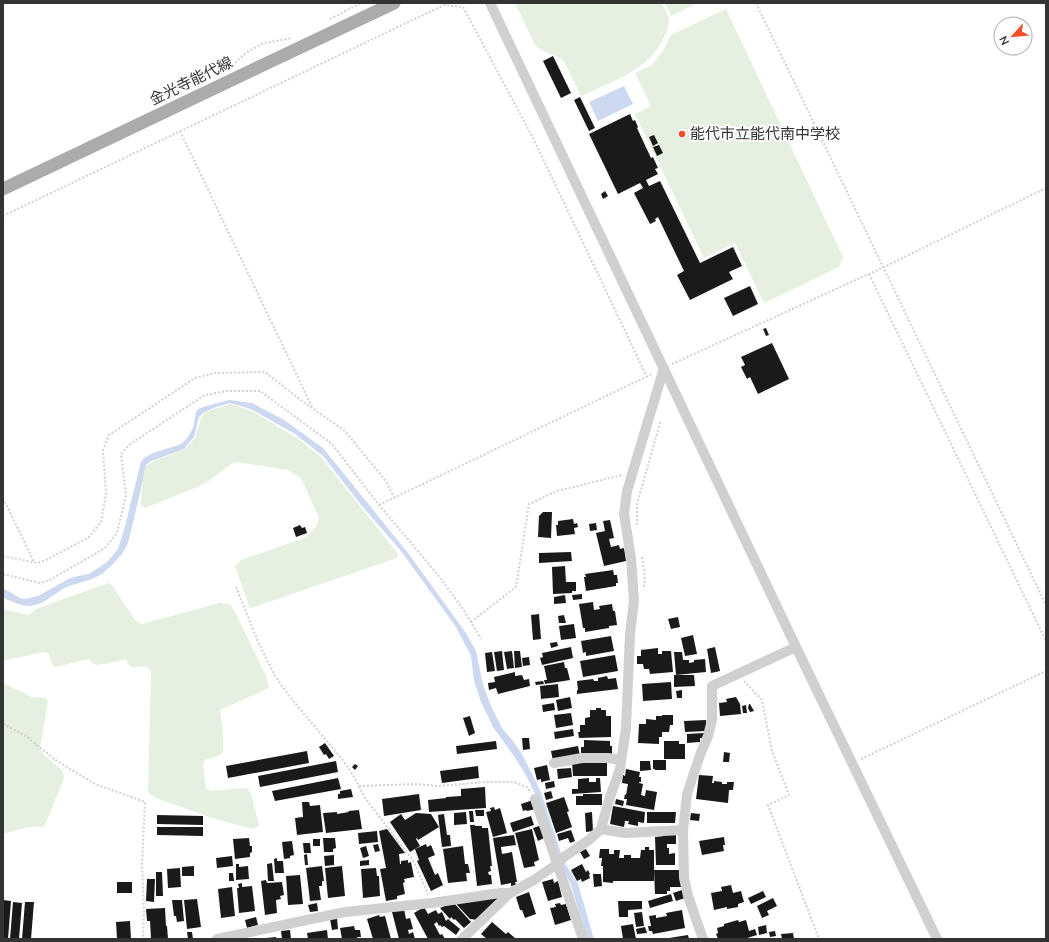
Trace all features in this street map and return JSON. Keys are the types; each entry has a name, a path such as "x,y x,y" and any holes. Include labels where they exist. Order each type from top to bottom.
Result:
{"main road":[{"name":"金光寺能代線","path":"3,189 394,3"}],"street":[{"path":"490,3 936,939"},
{"path":"462,939 510,893 534,880 589,840 601,829 620,769 626,728 630,634 634,601 631,558 624,514 627,491 664,368"},
{"path":"703,939 688,896 684,878 683,830 686,794 708,736 712,720 712,686 796,647"},
{"path":"554,763 582,758 608,758 621,760"},
{"path":"535,800 553,851 560,861 583,939"},
{"path":"601,829 625,833 683,830"},
{"path":"217,939 345,912 510,893"}],"path":[{"path":"756,3 1046,605"},
{"path":"3,216 444,5 463,7 533,138 646,377"},
{"path":"180,131 312,408"},
{"path":"379,506 664,368 884,267 1046,188"},
{"path":"869,274 1046,641"},
{"path":"3,556 37,563 46,560 89,536 101,522 106,494 103,450 109,435 194,378 214,374 265,372 345,431 385,480 395,498"},
{"path":"3,574 40,584 50,580 105,548 117,533 126,495 121,454 130,444 205,395 227,391 260,391 332,444 379,506 438,575 463,609 481,639"},
{"path":"636,527 637,504 660,423 648,418"},
{"path":"471,622 516,587 529,504 557,491 632,472"},
{"path":"3,498 34,562"},
{"path":"641,555 645,576 643,594"},
{"path":"236,587 259,644 275,676 289,696 342,759 374,811 414,862 432,903"},
{"path":"852,763 1046,671"},
{"path":"737,674 762,700 772,751 789,795 768,805 819,939"},
{"path":"3,724 26,736 54,759 95,784 145,802 142,866 144,911 143,939"},
{"path":"359,786 416,784 438,786 485,782 514,782 528,787 535,800"}],"green space":[{"path":"515,3 662,3 668,16 669,24 658,48 649,58 628,74 581,96 563,60 536,47"},
{"path":"665,3 698,3 671,16"},
{"path":"726,9 843,257 839,267 764,303 735,243 704,258 635,114 651,106 635,73 652,65 664,49 671,35"},
{"path":"230,404 252,411 300,440 321,457 398,554 397,558 251,608 235,566 241,560 307,537 317,525 319,518 301,478 287,470 237,462 231,464 209,481 197,487 145,508 141,505 143,479 146,466 156,460 185,449 195,438 201,418 205,412"},
{"path":"108,583 112,585 135,620 142,624 219,603 230,604 267,678 269,688 220,710 223,733 223,752 218,756 205,760 203,766 206,788 211,791 247,788 251,794 259,826 252,829 212,818 156,798 148,792 151,672 148,667 133,667 130,666 126,660 98,665 93,664 89,659 56,667 53,666 48,653 43,652 3,661 3,609 29,615 36,609"},
{"path":"3,683 32,697 46,698 48,702 40,749 43,754 63,771 64,778 45,825 42,827 28,827 3,834"}],"water":[{"path":"624,86 633,104 598,121 589,102"},
{"path":"229,400 252,403 284,420 323,448 408,553 466,633 476,651 483,685 491,706 502,728 522,754 541,792 561,853 566,865 578,884 594,939 587,939 571,885 528,779 514,756 493,727 481,702 474,681 471,656 456,627 401,551 362,506 323,456 295,434 251,409 230,403 204,412 199,417 194,437 184,449 151,461 146,465 128,543 122,554 112,565 102,574 92,579 66,587 42,603 30,606 21,605 3,598 3,588 20,598 25,599 38,596 70,578 89,574 107,562 118,549 141,462 144,458 153,453 181,444 188,437 193,428 198,409"}],"building":[{"path":"553,56 571,93 561,98 543,61"},
{"path":"580,97 595,128 589,131 574,100"},
{"path":"630,114 633,121 635,120 638,127 637,128 651,158 653,157 658,168 655,169 658,174 646,180 649,186 660,181 700,263 733,247 742,266 729,272 733,279 690,300 677,275 684,271 658,217 655,219 656,221 650,224 634,193 643,188 640,183 618,194 589,134"},
{"path":"654,135 658,143 653,146 649,137"},
{"path":"659,145 663,153 657,156 653,147"},
{"path":"605,191 608,196 603,199 601,194"},
{"path":"750,286 758,304 733,316 724,298"},
{"path":"766,328 769,335 766,336 763,329"},
{"path":"772,343 789,379 758,394 750,377 747,379 741,367 745,365 741,357"},
{"path":"543,512 552,512 551,538 538,537 539,516"},
{"path":"573,519 574,524 577,523 578,527 574,528 575,534 557,536 556,525 558,525 558,521"},
{"path":"610,520 614,538 609,539 611,547 619,545 620,549 624,548 626,561 604,566 596,533 605,531 603,521"},
{"path":"596,523 597,530 590,531 589,524"},
{"path":"300,525 302,528 305,527 307,533 296,537 293,528"},
{"path":"571,552 572,561 539,563 539,553"},
{"path":"565,566 566,582 576,582 576,591 572,591 572,593 553,594 552,567"},
{"path":"613,570 614,575 617,575 618,583 616,583 616,586 586,591 585,574"},
{"path":"582,594 582,599 573,600 572,595"},
{"path":"565,595 566,603 554,604 554,597"},
{"path":"593,602 594,610 600,609 599,606 612,604 613,611 615,611 617,625 609,626 609,628 585,632 579,604"},
{"path":"539,614 541,639 533,640 531,615"},
{"path":"564,615 566,623 559,623 558,616"},
{"path":"678,617 680,627 671,629 668,619"},
{"path":"574,624 576,638 561,640 559,626"},
{"path":"693,635 697,654 685,656 681,638"},
{"path":"611,636 614,651 586,656 586,652 583,653 581,641"},
{"path":"557,642 558,646 551,648 550,643"},
{"path":"571,647 573,658 542,665 540,658 543,657 542,653"},
{"path":"715,647 720,671 711,673 707,649"},
{"path":"658,648 658,654 662,654 662,651 671,651 673,672 650,674 649,669 644,669 643,664 637,664 637,656 641,656 641,650"},
{"path":"502,651 504,670 497,671 494,652"},
{"path":"512,651 514,668 507,669 504,652"},
{"path":"514,651 520,651 522,667 515,668"},
{"path":"492,652 495,671 487,672 485,653"},
{"path":"674,652 682,652 683,660 689,660 689,663 694,662 694,660 705,659 706,672 676,675"},
{"path":"615,655 618,671 583,677 580,661"},
{"path":"529,657 530,665 523,666 522,658"},
{"path":"564,662 570,680 545,684 544,680 547,680 544,666"},
{"path":"515,672 515,676 522,675 524,680 529,679 530,686 498,694 496,688 489,690 488,683 495,682 494,677"},
{"path":"674,675 694,675 695,686 674,687"},
{"path":"607,676 608,679 616,678 618,689 577,694 577,681 593,679 594,681 598,681 598,678"},
{"path":"543,681 544,684 536,685 535,682"},
{"path":"671,682 672,699 643,701 642,684"},
{"path":"558,684 559,697 541,699 540,686"},
{"path":"682,690 682,698 677,698 676,691"},
{"path":"570,697 572,708 558,711 556,700"},
{"path":"736,697 740,704 741,714 720,716 719,703 727,702 726,699"},
{"path":"554,703 555,710 543,712 542,705"},
{"path":"749,704 754,711 750,712 748,708"},
{"path":"746,705 747,713 743,713 742,706"},
{"path":"596,708 606,710 606,716 611,716 611,737 579,738 578,732 580,732 580,725 585,725 585,718 590,717 590,710 596,710"},
{"path":"571,713 573,725 556,728 554,715"},
{"path":"673,715 673,725 670,725 669,732 662,732 662,737 659,737 659,744 638,743 639,724 646,724 646,719 656,720 656,716"},
{"path":"470,716 475,733 469,736 463,718"},
{"path":"706,720 706,731 685,732 684,721"},
{"path":"573,729 574,736 555,739 554,732"},
{"path":"704,733 704,738 700,738 700,742 687,743 687,734"},
{"path":"522,738 529,738 530,749 523,750"},
{"path":"584,740 610,741 610,746 612,746 612,757 581,756 581,747 584,747"},
{"path":"496,741 497,749 457,754 456,746"},
{"path":"664,741 679,741 679,744 685,744 685,759 664,759"},
{"path":"325,743 334,756 329,759 326,754 324,755 319,747"},
{"path":"578,746 580,756 553,761 551,751"},
{"path":"307,751 309,763 228,778 226,766"},
{"path":"724,752 730,753 729,762 723,762"},
{"path":"653,760 666,760 666,770 653,769"},
{"path":"336,761 338,772 260,787 258,776"},
{"path":"607,761 607,776 573,776 572,762"},
{"path":"640,761 650,761 651,770 640,771"},
{"path":"355,764 358,766 355,770 352,767"},
{"path":"547,765 550,780 541,782 541,779 537,780 534,768"},
{"path":"478,766 479,778 442,783 440,771"},
{"path":"571,768 572,777 558,779 557,769"},
{"path":"626,769 640,772 639,777 641,777 641,782 639,783 643,784 641,795 645,796 646,790 657,792 654,810 626,805 627,799 624,799 628,784 622,783 623,775 625,776"},
{"path":"699,775 713,776 712,783 714,783 714,781 722,782 722,784 734,782 733,790 729,790 728,803 696,799"},
{"path":"338,778 341,789 275,801 272,791"},
{"path":"589,778 589,782 596,782 596,778 600,778 601,792 572,794 572,789 578,789 578,779"},
{"path":"554,781 555,787 546,789 545,783"},
{"path":"485,787 486,808 429,812 428,800 461,796 461,789"},
{"path":"351,789 353,797 338,799 338,794 340,794 340,791"},
{"path":"551,791 553,798 546,800 544,793"},
{"path":"419,794 421,810 384,816 382,799"},
{"path":"583,794 602,794 602,805 576,805 576,796 583,796"},
{"path":"564,797 569,811 567,812 572,827 556,833 546,803"},
{"path":"616,799 624,801 623,806 615,804"},
{"path":"533,800 536,809 523,811 521,804"},
{"path":"302,802 309,802 310,806 320,805 323,832 297,835 295,818 303,817"},
{"path":"613,806 645,812 644,823 638,822 638,826 628,824 629,821 625,821 624,827 610,824"},
{"path":"494,807 495,810 500,808 507,833 493,837 486,812 491,811 490,808"},
{"path":"359,810 362,829 326,833 323,813 337,812 337,814"},
{"path":"475,810 484,810 484,816 476,816"},
{"path":"469,811 473,811 474,822 470,822"},
{"path":"466,812 467,824 454,825 454,813"},
{"path":"592,812 593,831 586,832 585,813"},
{"path":"647,812 676,812 675,823 647,823"},
{"path":"416,813 431,814 439,827 418,840 417,838 416,839 420,846 410,852 390,822 401,814 405,820"},
{"path":"691,813 700,814 699,821 690,820"},
{"path":"444,814 447,835 450,835 451,846 442,847 438,815"},
{"path":"157,815 203,816 203,825 157,824"},
{"path":"531,816 534,825 513,832 510,823"},
{"path":"470,825 488,828 492,866 490,866 491,871 488,872 489,875 491,875 492,884 477,886"},
{"path":"542,825 546,837 538,841 533,828"},
{"path":"157,827 203,827 203,836 157,835"},
{"path":"387,829 405,853 399,854 400,864 401,861 408,860 408,863 411,862 414,877 404,879 405,882 403,883 405,894 397,896 397,899 386,901 380,869 386,868 379,831"},
{"path":"532,829 539,860 534,862 535,866 524,868 515,833"},
{"path":"571,830 575,841 570,843 568,838 559,841 557,834"},
{"path":"377,831 378,842 359,844 358,833"},
{"path":"676,833 676,844 667,844 669,854 675,853 675,865 656,865 655,837 664,836 664,834"},
{"path":"514,835 516,845 501,847 502,854 512,852 517,882 515,882 516,885 511,886 511,883 501,885 493,838"},
{"path":"724,837 724,851 702,855 699,841"},
{"path":"249,838 250,846 252,846 250,857 235,859 233,839"},
{"path":"323,838 335,838 336,848 333,849 333,852 324,852"},
{"path":"313,839 320,839 320,846 313,846"},
{"path":"292,841 294,855 290,856 290,858 284,859 282,842"},
{"path":"303,843 310,843 311,853 304,853"},
{"path":"378,844 380,851 375,852 373,845"},
{"path":"426,844 427,847 431,845 435,855 428,858 435,875 438,873 443,885 431,891 417,861 419,860 415,849"},
{"path":"366,846 369,856 363,858 360,848"},
{"path":"463,846 465,864 468,864 470,873 466,873 467,881 448,883 443,849"},
{"path":"645,847 649,847 649,850 654,850 654,881 603,882 603,866 601,866 602,858 599,858 600,849 609,849 609,854 614,854 614,850 620,850 619,858 624,858 624,855 631,855 631,858 640,858 641,850 645,850"},
{"path":"586,849 590,856 584,859 580,852"},
{"path":"307,854 308,865 305,865 304,855"},
{"path":"334,855 334,865 325,866 324,856"},
{"path":"232,856 233,866 217,868 216,858"},
{"path":"277,858 277,861 283,861 284,873 275,873 274,859"},
{"path":"369,860 369,865 360,866 360,861"},
{"path":"272,863 274,881 268,881 267,864"},
{"path":"236,864 239,864 239,867 248,866 249,879 236,880"},
{"path":"582,864 586,872 588,870 590,878 582,882 581,879 577,881 571,870"},
{"path":"194,866 194,876 182,876 182,867"},
{"path":"322,866 324,881 322,881 322,886 319,886 321,900 310,901 306,868"},
{"path":"342,866 345,896 328,898 325,868"},
{"path":"180,868 181,887 168,888 167,869"},
{"path":"376,868 377,876 379,876 380,896 363,898 361,869"},
{"path":"654,870 681,870 681,887 670,887 670,891 667,891 667,894 655,894"},
{"path":"156,872 162,872 163,896 156,896"},
{"path":"229,873 233,873 234,881 229,881"},
{"path":"593,874 601,874 602,886 594,887"},
{"path":"300,875 303,904 288,905 286,876"},
{"path":"147,879 155,879 154,902 146,901"},
{"path":"553,879 554,883 558,881 562,897 548,901 542,882"},
{"path":"266,880 267,883 282,882 284,895 280,896 281,899 276,900 277,913 265,915 261,881"},
{"path":"117,882 132,882 132,893 117,893"},
{"path":"242,883 242,887 252,886 255,911 239,913 237,888 239,888 238,884"},
{"path":"731,885 733,893 741,891 744,902 738,904 738,907 727,909 727,907 714,910 711,893 722,891 721,887"},
{"path":"232,887 235,916 221,918 218,889"},
{"path":"682,890 685,898 676,901 673,893"},
{"path":"763,891 766,897 751,904 748,898"},
{"path":"529,892 536,914 525,918 522,910 520,910 516,897"},
{"path":"671,894 673,901 650,908 648,901"},
{"path":"497,897 500,900 478,920 470,919 457,905 457,902"},
{"path":"773,898 777,906 767,911 769,915 762,918 757,906"},
{"path":"197,899 201,927 187,929 184,900"},
{"path":"3,900 11,901 8,939 3,939"},
{"path":"172,900 182,900 184,921 177,922 176,916 174,916"},
{"path":"618,901 642,901 642,909 628,910 628,917 619,917"},
{"path":"13,902 22,903 19,939 10,939"},
{"path":"25,902 34,902 31,939 22,939"},
{"path":"453,902 471,922 464,928 455,919 454,920 451,917 450,919 440,908"},
{"path":"317,903 318,911 310,912 308,905"},
{"path":"560,903 561,905 566,904 571,920 555,925 550,908 556,907 555,904"},
{"path":"424,907 428,914 436,910 438,914 442,912 446,921 448,919 460,929 456,935 444,926 439,926 437,922 434,924 440,935 442,934 445,939 428,939 414,913"},
{"path":"165,908 168,939 151,939 150,921 147,921 146,909"},
{"path":"404,909 406,919 410,918 413,929 408,930 409,934 413,932 415,939 399,939 392,912"},
{"path":"682,910 685,928 653,934 652,931 649,931 648,926 651,926 649,916 656,915 656,918 667,916 666,913"},
{"path":"642,912 644,926 636,927 634,913"},
{"path":"379,915 380,917 385,916 391,939 373,939 367,919"},
{"path":"256,917 258,925 247,928 245,920"},
{"path":"337,918 338,929 332,930 330,919"},
{"path":"738,920 739,922 746,920 749,931 755,929 757,935 744,939 718,939 716,934 718,933 717,928 724,926 724,924"},
{"path":"130,921 131,939 117,939 116,922"},
{"path":"492,922 506,934 508,932 516,939 487,939 481,934"},
{"path":"633,924 636,939 623,939 621,926"},
{"path":"766,925 767,933 759,935 758,927"},
{"path":"354,926 355,930 360,930 361,937 357,937 358,939 342,939 340,928"},
{"path":"645,927 647,933 637,934 636,929"},
{"path":"290,930 291,939 282,939 281,931"},
{"path":"327,930 328,939 308,939 307,933"},
{"path":"775,931 776,936 770,937 769,932"},
{"path":"187,932 192,932 193,939 188,939"},
{"path":"793,933 794,939 782,939 781,934"},
{"path":"688,935 689,939 669,939 669,938"},
{"path":"276,937 277,939 266,938"}],"place":[{"name":"能代市立能代南中学校","path":"682,134"}]}
